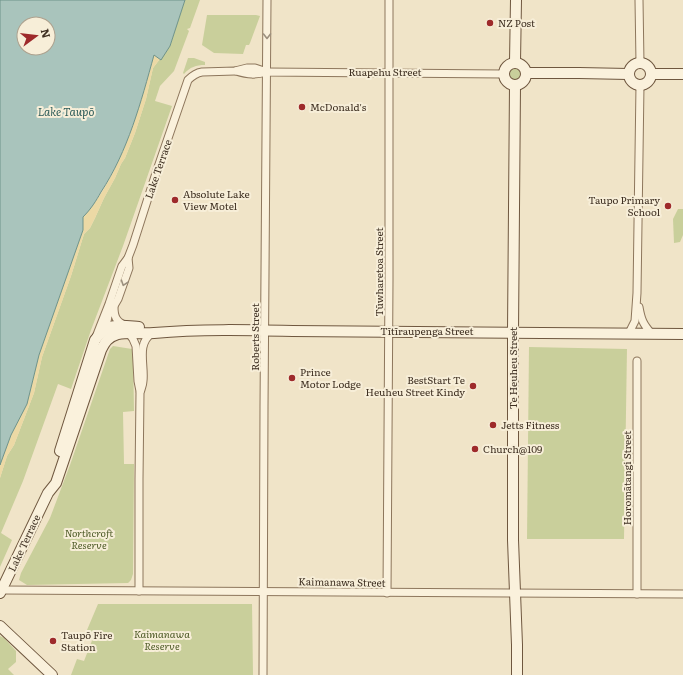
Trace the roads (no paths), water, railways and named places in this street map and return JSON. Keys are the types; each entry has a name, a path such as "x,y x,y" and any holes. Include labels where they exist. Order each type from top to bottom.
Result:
{"main road":[{"path":"515,62 516,0"},
{"path":"515,62 522,64 526,70 526,77 522,83 514,85 508,83 503,74 508,64 515,62"},
{"path":"640,63 648,65 652,74 649,81 640,85 633,84 628,77 628,74 633,65 640,63"},
{"path":"526,73 628,74"},
{"path":"652,74 683,74"},
{"name":"Te Heuheu Street","path":"514,85 513,540 517,675"},
{"name":"Tītīraupenga Street","path":"106,329 117,325 126,329 152,333 170,331 265,330 683,334"},
{"name":"Tītīraupenga Street","path":"126,329 157,328 170,331"},
{"name":"Lake Terrace","path":"48,493 51,478 95,340 100,333 106,329"},
{"name":"Lake Terrace","path":"1,592 48,493 56,483 101,350 106,341 126,329"},
{"path":"0,626 52,675"}],"street":[{"name":"Roberts Street","path":"263,675 267,0"},
{"name":"Tūwharetoa Street","path":"387,593 389,0"},
{"path":"639,0 640,63"},
{"name":"Ruapehu Street","path":"188,80 197,72 235,71 246,75 255,75 267,72 503,74"},
{"name":"Lake Terrace","path":"95,340 122,266 128,258 188,80"},
{"path":"629,333 635,321 637,293 640,85"},
{"name":"Lake Terrace","path":"83,404 88,375 100,340 106,329 108,316 118,300 129,268 128,258"},
{"path":"637,293 641,318 650,334"},
{"path":"114,307 117,320 126,329 136,346 140,394 139,591"},
{"path":"140,394 143,381 143,345 152,333"},
{"name":"Horomātangi Street","path":"637,594 638,361"},
{"name":"Kaimanawa Street","path":"1,592 263,591 683,594"}],"water":[{"name":"Lake Taupō","path":"0,0 185,0 170,46 161,60 154,55 133,126 119,160 95,202 83,217 83,230 39,355 27,404 11,435 0,465"}],"place":[{"name":"NZ Post","path":"490,23"},
{"name":"McDonald's","path":"302,107"},
{"name":"Absolute Lake View Motel","path":"175,200"},
{"name":"Taupo Primary School","path":"668,206"},
{"name":"Prince Motor Lodge","path":"292,378"},
{"name":"BestStart Te Heuheu Street Kindy","path":"473,386"},
{"name":"Jetts Fitness","path":"493,425"},
{"name":"Church@109","path":"475,449"},
{"name":"Taupō Fire Station","path":"53,641"}],"park label":[{"name":"Northcroft Reserve","path":"89,538"},
{"name":"Kaimanawa Reserve","path":"162,640"}]}
